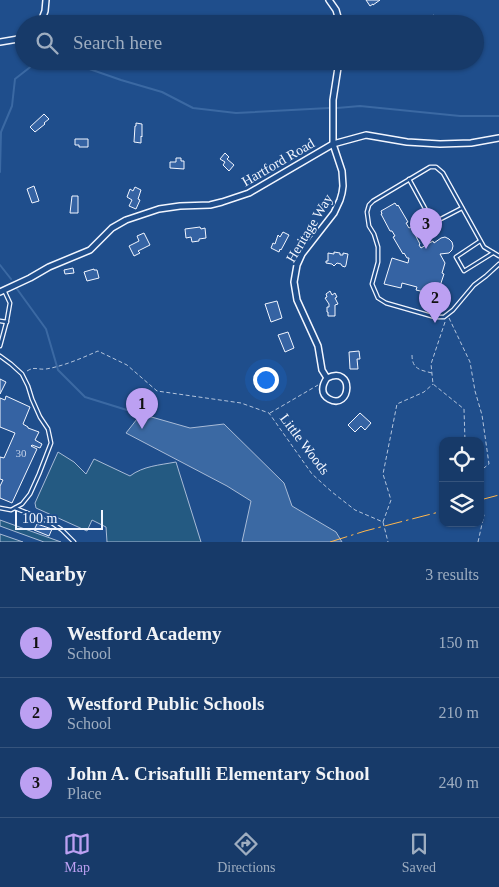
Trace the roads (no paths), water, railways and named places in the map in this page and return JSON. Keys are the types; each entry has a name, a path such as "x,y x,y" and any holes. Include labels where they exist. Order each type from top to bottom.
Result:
{"street":[{"path":"43,15 46,0"},
{"path":"329,0 337,15"},
{"path":"0,42 15,40"},
{"name":"Heritage Way","path":"326,379 322,370 318,346 297,300 294,282 297,265 302,254 334,213 342,193 342,171 333,144 333,100 338,70"},
{"name":"Hartford Road","path":"2,291 49,267 90,250 112,228 126,220 159,209 210,205 248,193 333,144 366,135 407,142 440,144 471,143 499,138"},
{"name":"Heritage Way","path":"337,376 344,380 347,390 343,398 336,401 326,397 322,387 326,379 337,376"}],"lane":[{"path":"499,256 484,247 443,174 436,167 430,167 373,200 369,205 369,226 376,240 378,255 372,284 378,298 386,303 435,317 444,317 453,310 474,285 499,264"},
{"path":"409,179 433,223 462,208"},
{"path":"480,241 456,257 464,271 493,253"},
{"path":"0,346 10,303 2,291"},
{"path":"0,321 7,322"},
{"path":"0,356 22,374 40,417 48,429 51,444 30,494 22,504 11,510 0,508"},
{"path":"15,508 52,523 74,542"}],"waterway":[{"path":"0,172 1,132 12,106 15,79 26,70"},
{"path":"92,70 162,92 193,108 236,113 329,108"},
{"path":"337,108 360,106 460,116 499,116"},
{"path":"0,265 11,279"},
{"path":"17,289 46,329 58,370 85,397 143,415"}],"place":[{"name":"John A. Crisafulli Elementary School","path":"426,249"},
{"name":"Westford Public Schools","path":"435,323"},
{"name":"Westford Academy","path":"142,429"}]}
